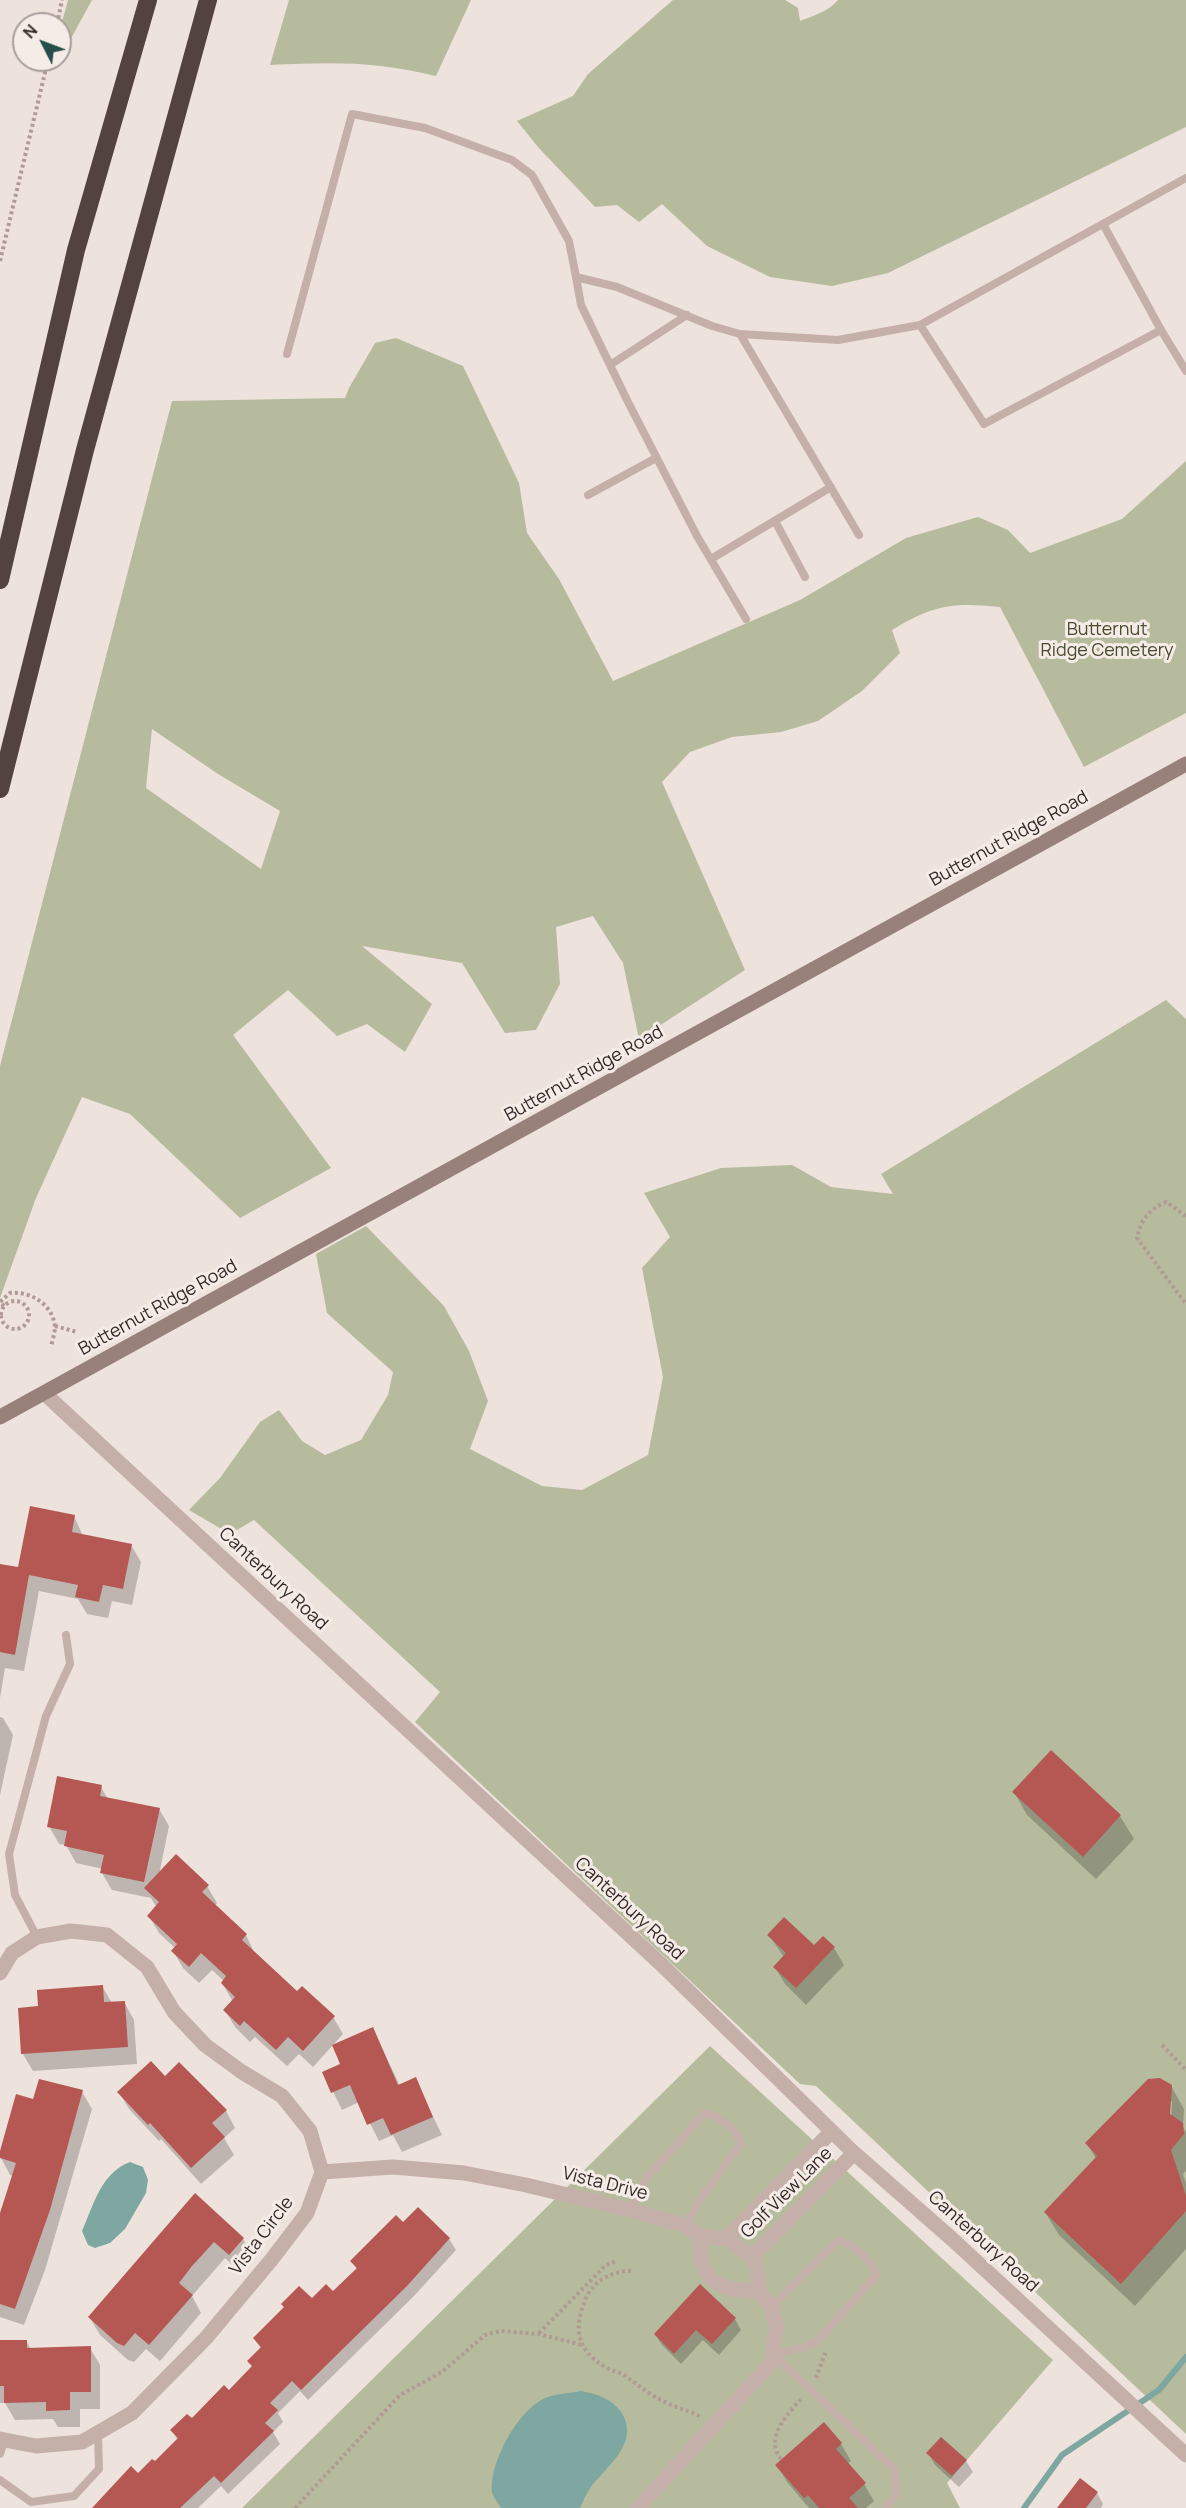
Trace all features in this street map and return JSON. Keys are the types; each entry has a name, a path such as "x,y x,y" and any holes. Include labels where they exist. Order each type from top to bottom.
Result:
{"highway":[{"path":"0,580 76,250 148,0"},
{"path":"0,789 85,450 208,0"}],"street":[{"name":"Butternut Ridge Road","path":"0,1417 1186,764"},
{"name":"Canterbury Road","path":"44,1393 662,1965 831,2132 952,2239 1186,2455"},
{"path":"0,1973 12,1953 37,1937 71,1931 106,1935 147,1967 174,2012 205,2045 242,2072 282,2096 310,2131 322,2172"},
{"path":"752,2257 741,2247 726,2239 831,2132"},
{"name":"Golf View Lane","path":"772,2358 777,2327 771,2307 760,2292 758,2270 752,2257 854,2153"},
{"name":"Vista Drive","path":"322,2172 393,2167 464,2173 630,2210 693,2231 726,2239"},
{"name":"Vista Circle","path":"1,2445 36,2446 82,2442 132,2414 206,2338 307,2213 322,2172"},
{"path":"693,2231 703,2266 713,2279 736,2291 760,2292"},
{"path":"638,2508 772,2358"}],"lane":[{"path":"286,354 352,114 425,128 512,160 532,175 569,241 581,305 656,458 746,619"},
{"path":"576,277 617,287 712,326 740,334 838,340 920,325 1186,178"},
{"path":"1103,224 1186,371"},
{"path":"610,365 687,315"},
{"path":"920,325 984,424 1161,330"},
{"path":"740,334 859,535"},
{"path":"588,495 656,458"},
{"path":"711,559 831,488"},
{"path":"775,521 805,577"},
{"path":"37,1937 15,1895 9,1854 46,1716 70,1664 66,1635"},
{"path":"630,2210 647,2177 705,2113 716,2115 739,2134 741,2143 697,2204 693,2231"},
{"path":"771,2307 838,2240 846,2242 875,2268 876,2276 816,2342 772,2358 893,2468 898,2484 894,2499 886,2508"},
{"path":"0,2480 31,2502 74,2496 99,2469 98,2433"}],"path":[{"path":"0,261 45,72"},
{"path":"1186,1216 1166,1202 1152,1209 1140,1224 1137,1238 1186,1305"},
{"path":"4,1306 0,1302 10,1293 21,1292 35,1296 47,1309 55,1326 51,1347"},
{"path":"12,1301 21,1302 29,1313 26,1322 15,1328 7,1326 1,1315 4,1306 12,1301"},
{"path":"55,1326 77,1332"},
{"path":"1162,2045 1186,2070"},
{"path":"539,2334 606,2265 617,2260"},
{"path":"632,2271 619,2271 601,2280 588,2294 577,2322 582,2345 592,2359 609,2370 622,2374 637,2386 668,2404 691,2410 702,2417"},
{"path":"295,2508 400,2395 442,2372 485,2335 500,2331 539,2334 582,2345"},
{"path":"814,2384 826,2355"},
{"path":"781,2459 774,2446 775,2436 790,2411 804,2396"}],"green space":[{"path":"68,0 92,0 72,37 72,12 65,12"},
{"path":"289,0 471,0 436,76 373,65 314,63 270,65"},
{"path":"673,0 785,0 798,8 800,21 825,10 838,0 1186,0 1186,127 888,273 832,286 770,277 707,246 662,204 639,222 617,205 595,207 538,147 517,121 573,96 588,74"},
{"name":"Butternut Ridge Cemetery","path":"396,338 463,366 519,483 527,533 559,579 613,681 800,600 906,538 978,517 1008,530 1030,553 1122,519 1186,461 1186,713 1084,767 1000,607 956,605 920,615 892,630 900,653 862,691 818,721 781,732 732,737 690,752 662,782 745,970 639,1039 623,963 593,916 556,927 560,984 536,1030 505,1033 462,963 362,946 432,1004 405,1052 367,1024 337,1036 288,990 233,1035 331,1168 240,1218 130,1114 82,1097 36,1198 0,1298 0,1066 172,401 345,398 375,343","holes":["152,729 218,774 280,811 261,869 146,788"]},
{"path":"1166,1000 1186,1019 1186,2434 816,2086 800,2084 415,1722 440,1692 254,1520 230,1534 189,1510 220,1478 260,1422 279,1410 302,1441 325,1455 361,1440 388,1395 393,1372 327,1313 316,1254 366,1226 444,1306 469,1351 488,1401 470,1449 542,1486 582,1490 648,1455 663,1377 642,1268 670,1237 644,1193 721,1168 792,1165 831,1187 893,1194 881,1174"},
{"path":"710,2046 1053,2360 947,2483 960,2508 242,2508"}],"water":[{"path":"130,2162 143,2167 148,2180 146,2193 125,2229 110,2243 95,2248 88,2245 82,2231 100,2190 112,2174"},
{"path":"581,2391 603,2397 621,2412 627,2433 620,2453 591,2487 580,2508 501,2508 492,2492 492,2480 500,2453 516,2425 535,2404 545,2398"}],"building":[{"path":"30,1506 75,1515 72,1532 132,1544 123,1589 103,1585 99,1602 75,1597 78,1585 29,1575 15,1655 0,1652 0,1564 18,1567"},
{"path":"1051,1750 1121,1815 1083,1857 1012,1792"},
{"path":"57,1776 102,1785 100,1796 160,1808 144,1882 100,1873 104,1855 64,1846 67,1831 47,1827"},
{"path":"176,1854 209,1885 202,1892 247,1934 242,1940 297,1991 302,1986 335,2016 303,2051 288,2037 276,2050 244,2021 240,2026 223,2010 235,1997 221,1983 226,1976 201,1953 189,1967 171,1951 177,1944 147,1916 159,1902 144,1888"},
{"path":"784,1917 814,1945 823,1936 835,1947 796,1988 773,1967 786,1953 767,1935"},
{"path":"103,1985 104,2002 125,2001 128,2047 21,2054 18,2008 38,2006 37,1990"},
{"path":"373,2027 398,2085 416,2077 433,2117 391,2135 383,2118 367,2125 350,2085 331,2093 322,2072 340,2064 332,2045"},
{"path":"151,2061 165,2076 179,2062 227,2110 212,2123 225,2137 191,2168 150,2123 148,2125 117,2092"},
{"path":"1160,2078 1172,2085 1170,2114 1183,2123 1184,2134 1171,2150 1186,2196 1186,2211 1121,2284 1044,2212 1097,2156 1085,2143 1148,2079"},
{"path":"39,2079 83,2090 50,2210 15,2309 0,2304 0,2213 16,2163 0,2158 0,2151 16,2094 33,2099"},
{"path":"195,2193 244,2238 229,2255 214,2242 192,2266 179,2283 193,2295 149,2345 135,2333 124,2346 117,2343 88,2317"},
{"path":"418,2207 450,2238 407,2286 301,2390 292,2381 270,2403 278,2410 265,2423 274,2431 221,2483 214,2476 180,2508 92,2508 131,2466 138,2473 152,2459 155,2461 178,2438 170,2430 187,2414 192,2418 224,2385 229,2390 252,2366 247,2361 261,2347 253,2338 284,2307 281,2304 299,2286 312,2298 326,2284 333,2291 357,2268 350,2261 396,2215 403,2222"},
{"path":"700,2284 736,2318 712,2344 696,2330 674,2354 654,2334"},
{"path":"0,2340 27,2340 27,2348 91,2346 91,2392 70,2392 70,2410 46,2411 46,2402 4,2403 4,2386 0,2386"},
{"path":"824,2422 842,2443 836,2449 866,2483 849,2498 858,2508 819,2508 808,2495 804,2498 775,2465"},
{"path":"941,2437 967,2460 952,2476 926,2453"},
{"path":"1080,2478 1098,2492 1086,2508 1057,2508"}],"waterway":[{"path":"1024,2508 1062,2455 1159,2390 1186,2357"}]}
